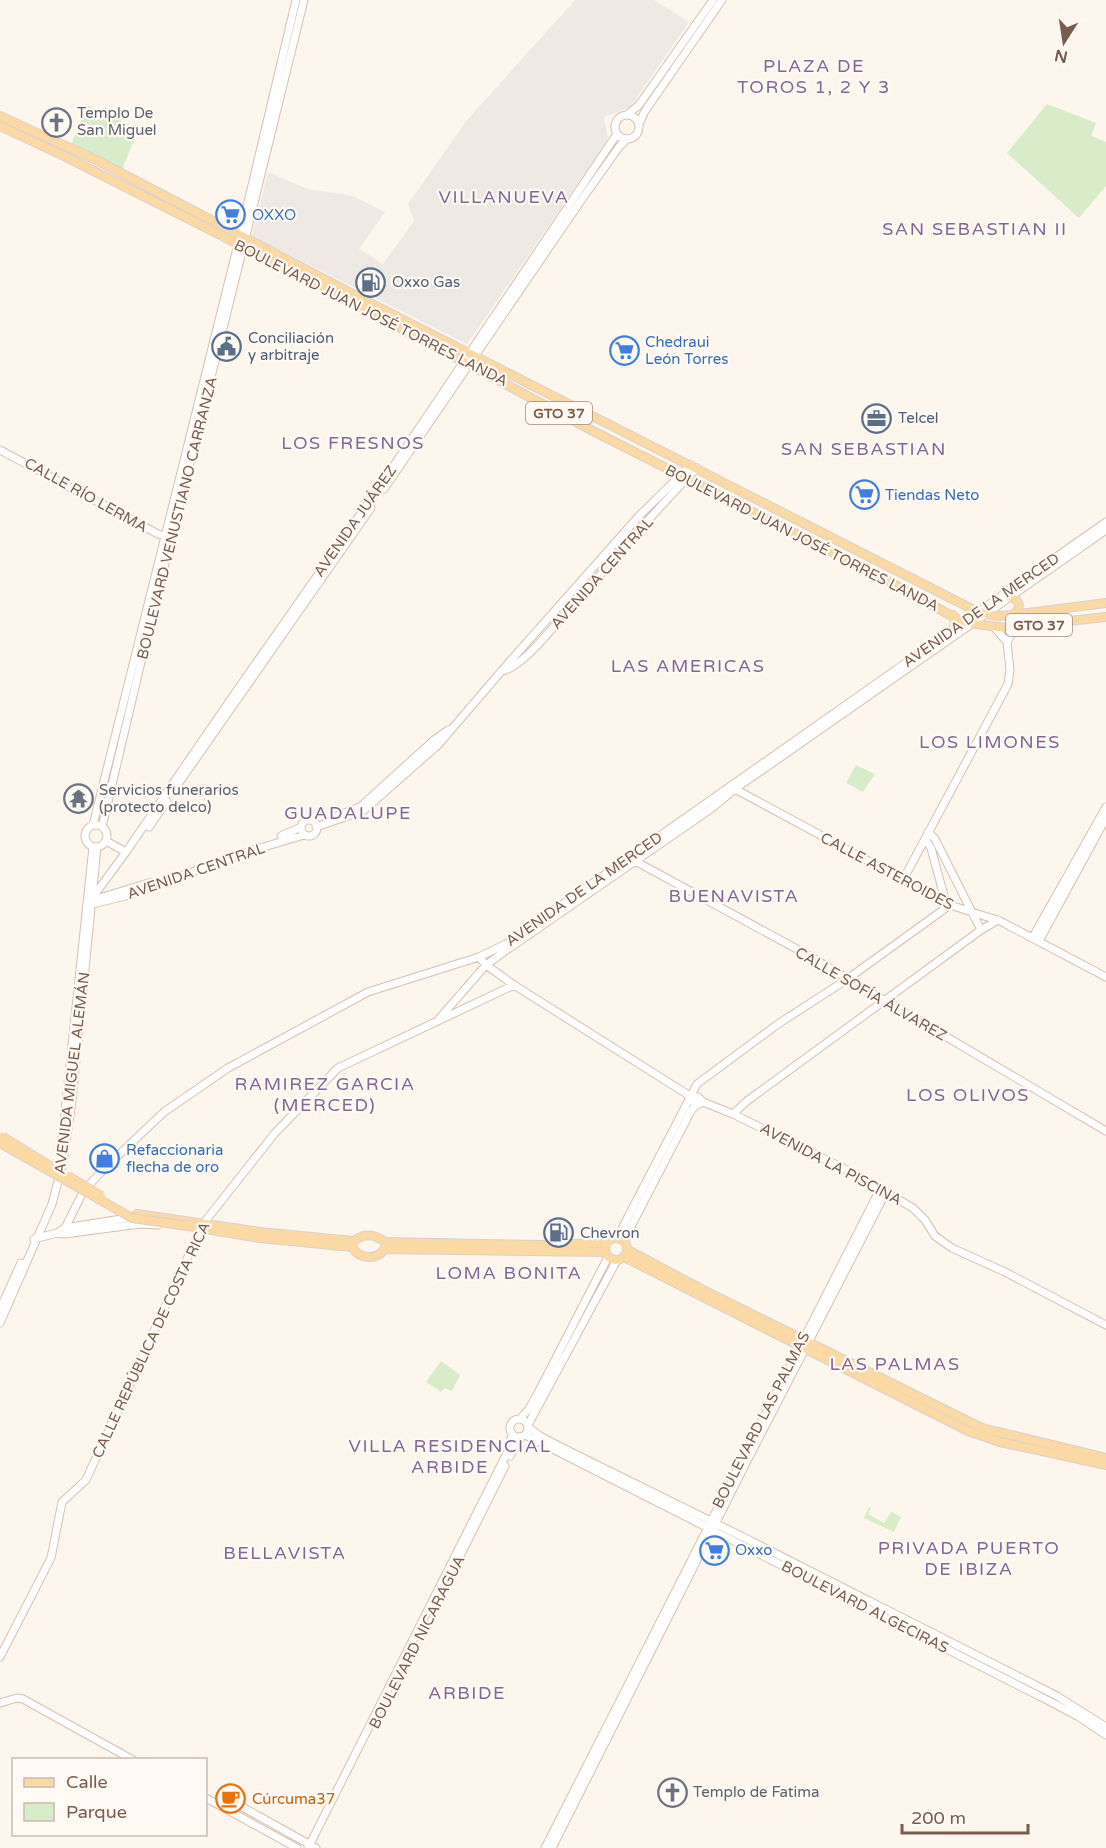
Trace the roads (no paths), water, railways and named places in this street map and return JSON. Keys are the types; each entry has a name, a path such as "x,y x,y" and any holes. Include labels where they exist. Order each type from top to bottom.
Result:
{"main road":[{"name":"BOULEVARD JUAN JOSÉ TORRES LANDA","path":"0,116 68,146 982,613 1012,615 1106,603"},
{"name":"BOULEVARD JUAN JOSÉ TORRES LANDA","path":"0,126 64,156 468,362 603,436 873,573 963,622 994,627 1020,627 1106,617"},
{"path":"603,436 612,436 651,456"},
{"path":"873,573 879,567 880,562"},
{"path":"884,579 886,572 891,568"},
{"path":"1010,597 1019,603 1018,609 1012,615"},
{"path":"952,615 955,622 954,629"},
{"path":"1,1139 120,1207 140,1215 201,1227"},
{"path":"1,1139 132,1218 353,1244"},
{"path":"353,1244 359,1237 367,1235 377,1237 385,1246 538,1245 615,1253 982,1428 1036,1446 1106,1465"},
{"path":"611,1239 621,1239 615,1253 611,1239"},
{"path":"353,1244 356,1253 367,1257 380,1255 385,1246"},
{"path":"1036,1446 1106,1458"}],"street":[{"name":"BOULEVARD VENUSTIANO CARRANZA","path":"93,825 241,246 296,0"},
{"name":"BOULEVARD VENUSTIANO CARRANZA","path":"243,237 304,0"},
{"path":"713,0 639,105 617,122 617,134 627,140 637,135 645,111 722,0"},
{"path":"627,115 635,118 639,124"},
{"name":"AVENIDA JUÁREZ","path":"91,901 286,632 468,362 617,134"},
{"name":"AVENIDA JUÁREZ","path":"473,354 619,147 627,140"},
{"name":"AVENIDA JUÁREZ","path":"91,901 468,362"},
{"name":"CALLE RÍO LERMA","path":"0,450 168,537"},
{"name":"AVENIDA CENTRAL","path":"315,825 363,811 438,745 534,634 694,466"},
{"name":"AVENIDA CENTRAL","path":"502,672 513,667 541,640 671,489"},
{"name":"AVENIDA DE LA MERCED","path":"434,1024 486,965 973,624 982,613 1106,522"},
{"name":"AVENIDA DE LA MERCED","path":"62,1232 88,1185 164,1112 209,1080 358,996 479,957 506,944 963,622 1010,597 1106,530"},
{"name":"BOULEVARD VENUSTIANO CARRANZA","path":"102,827 168,537"},
{"path":"903,880 1006,689 1010,670 1007,642 994,627"},
{"path":"1007,642 1012,633 1020,627"},
{"path":"534,634 541,640"},
{"name":"CALLE ASTEROIDES","path":"735,789 948,904 998,920 1106,977"},
{"path":"1036,939 1106,807"},
{"path":"1036,939 1106,818"},
{"path":"307,820 315,825 313,835 302,831 307,820"},
{"path":"93,825 102,827 106,834 106,841 95,847 87,843 86,831 93,825"},
{"name":"AVENIDA CENTRAL","path":"91,901 302,831"},
{"path":"621,1239 694,1087 778,1024 846,980 948,904 926,836"},
{"path":"926,836 935,839 981,930"},
{"path":"106,841 126,852"},
{"name":"AVENIDA MIGUEL ALEMÁN","path":"0,1309 52,1204 60,1179 70,1121 95,847"},
{"name":"CALLE SOFÍA ÁLVAREZ","path":"635,861 806,954 846,980 1106,1131"},
{"name":"AVENIDA MIGUEL ALEMÁN","path":"0,1323 47,1209 56,1178 91,901"},
{"path":"733,1114 747,1101 981,930 998,920"},
{"name":"AVENIDA LA PISCINA","path":"479,957 514,986 690,1096 695,1102 703,1102 733,1114 882,1192 918,1212 935,1236 952,1248 1005,1272 1106,1325"},
{"name":"CALLE REPÚBLICA DE COSTA RICA","path":"0,1657 51,1558 62,1502 86,1480 201,1227 275,1133 338,1068 514,986"},
{"path":"61,1074 69,1079"},
{"path":"621,1239 691,1111 694,1106 703,1102"},
{"name":"BOULEVARD LAS PALMAS","path":"545,1848 882,1192"},
{"path":"35,1239 140,1215"},
{"path":"62,1232 140,1224 201,1227"},
{"path":"615,1253 523,1436 512,1434 511,1424 526,1413 615,1253"},
{"path":"520,1419 528,1426"},
{"name":"BOULEVARD ALGECIRAS","path":"528,1426 540,1436 1063,1708 1106,1736"},
{"name":"BOULEVARD NICARAGUA","path":"312,1847 508,1450 512,1434"},
{"name":"BOULEVARD ALGECIRAS","path":"523,1436 712,1525 1057,1696 1106,1727"},
{"name":"BOULEVARD NICARAGUA","path":"312,1847 523,1436"},
{"name":"BOULEVARD LAS PALMAS","path":"552,1848 712,1525"},
{"path":"0,1703 17,1698 23,1699 129,1758"},
{"path":"207,1799 297,1848"},
{"path":"233,1813 237,1804 312,1847"}],"place":[{"name":"Templo De San Miguel","path":"56,122"},
{"name":"OXXO","path":"231,215"},
{"name":"Oxxo Gas","path":"371,282"},
{"name":"Conciliación y arbitraje","path":"227,347"},
{"name":"Chedraui León Torres","path":"624,351"},
{"name":"Telcel","path":"877,418"},
{"name":"Tiendas Neto","path":"864,495"},
{"name":"Servicios funerarios (protecto delco)","path":"78,799"},
{"name":"Refaccionaria flecha de oro","path":"105,1159"},
{"name":"Chevron","path":"559,1233"},
{"name":"Oxxo","path":"714,1550"},
{"name":"Templo de Fatima","path":"672,1792"},
{"name":"Cúrcuma37","path":"231,1799"}],"district":[{"name":"PLAZA DE TOROS 1, 2 Y 3","path":"814,76"},
{"name":"VILLANUEVA","path":"504,197"},
{"name":"SAN SEBASTIAN II","path":"975,229"},
{"name":"LOS FRESNOS","path":"353,443"},
{"name":"SAN SEBASTIAN","path":"864,449"},
{"name":"LAS AMERICAS","path":"688,666"},
{"name":"LOS LIMONES","path":"990,742"},
{"name":"GUADALUPE","path":"348,813"},
{"name":"BUENAVISTA","path":"734,896"},
{"name":"RAMIREZ GARCIA (MERCED)","path":"325,1094"},
{"name":"LOS OLIVOS","path":"968,1095"},
{"name":"LOMA BONITA","path":"509,1273"},
{"name":"LAS PALMAS","path":"895,1364"},
{"name":"VILLA RESIDENCIAL ARBIDE","path":"450,1456"},
{"name":"BELLAVISTA","path":"285,1553"},
{"name":"PRIVADA PUERTO DE IBIZA","path":"969,1558"},
{"name":"ARBIDE","path":"467,1693"}]}
